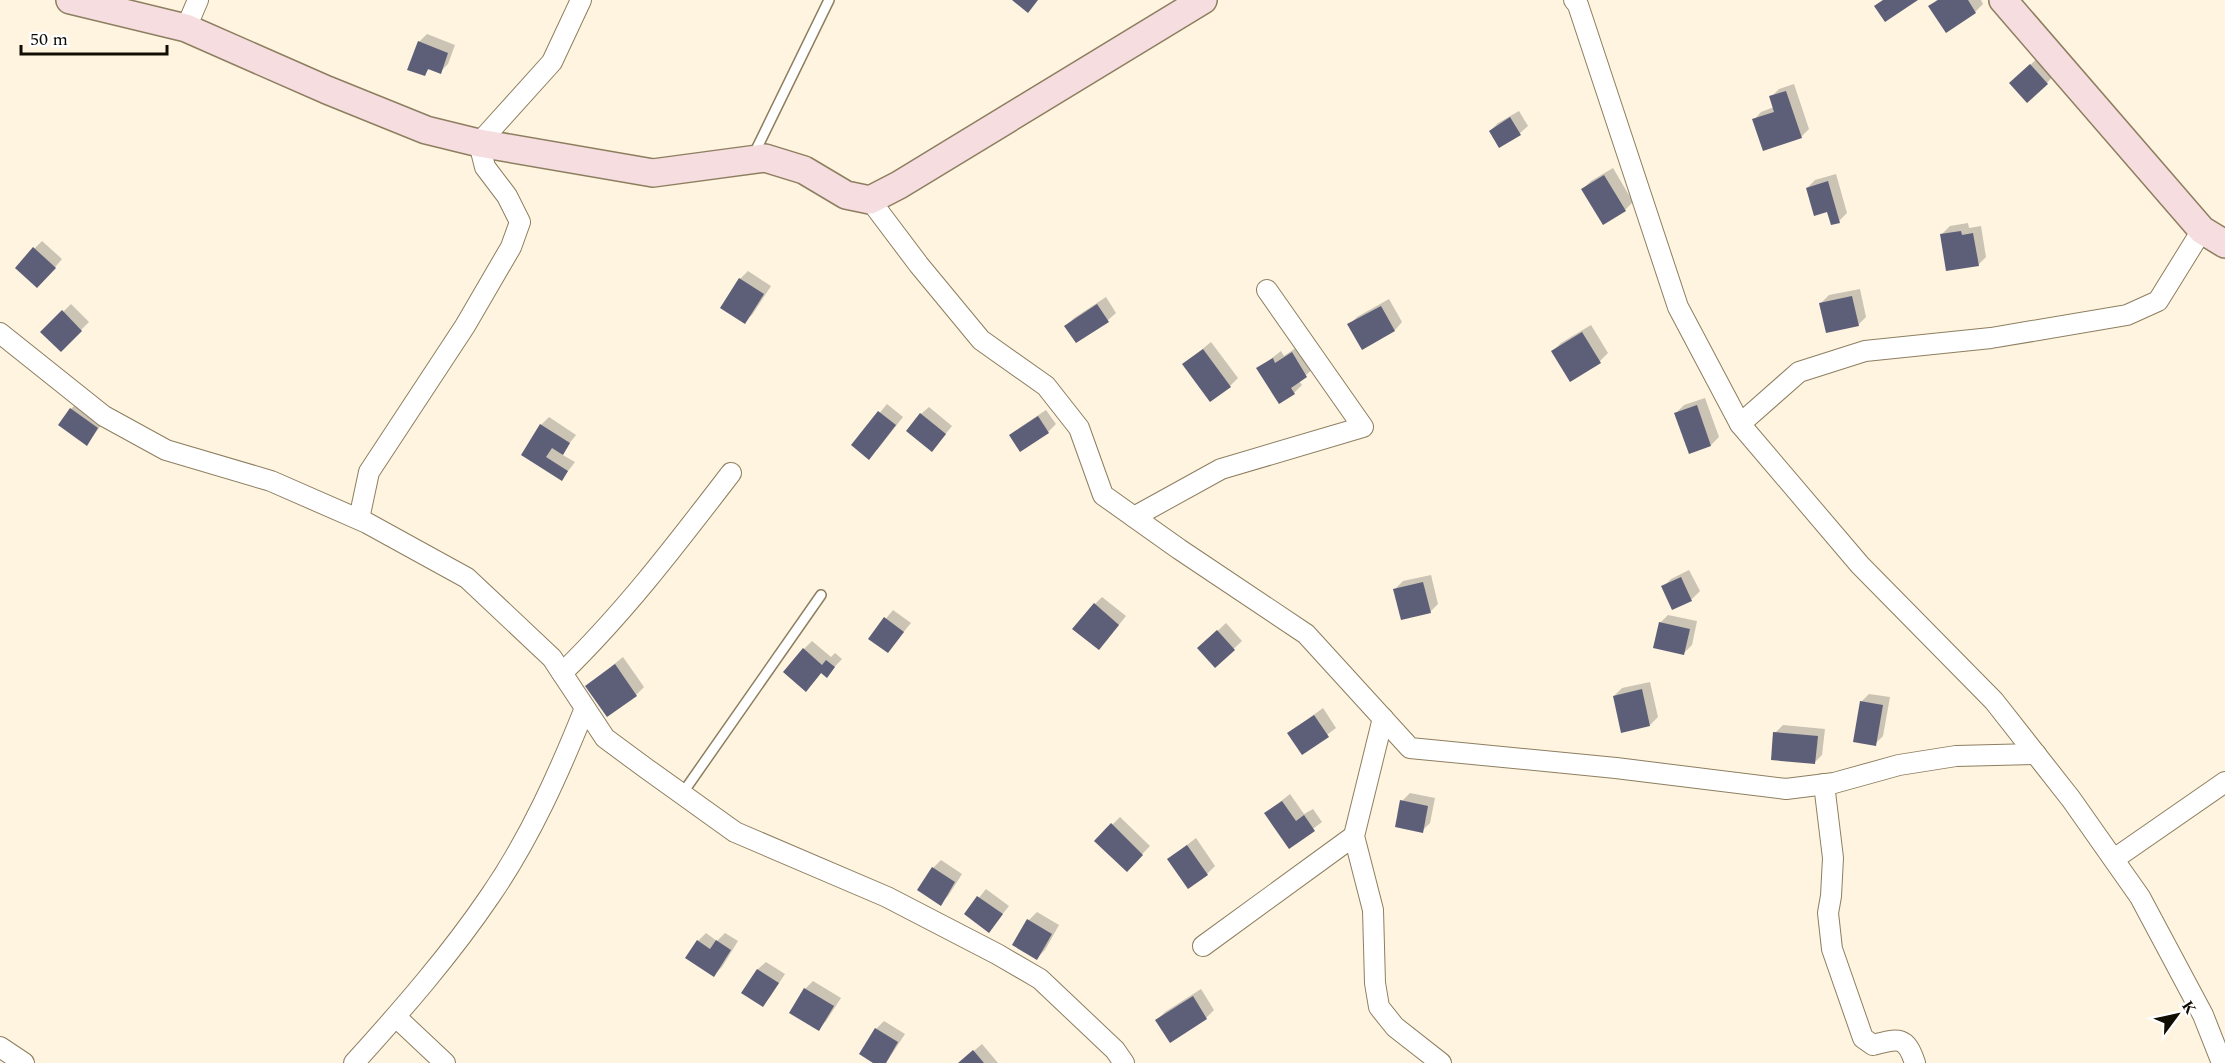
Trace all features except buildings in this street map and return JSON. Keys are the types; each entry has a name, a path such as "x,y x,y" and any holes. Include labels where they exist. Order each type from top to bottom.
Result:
{"street":[{"path":"70,0 186,28 327,90 426,130 479,143 653,173 765,158 804,170 846,195 870,200 899,185 1203,0"},
{"path":"186,28 198,0"},
{"path":"479,143 552,62 581,0"},
{"path":"1574,0 1578,5 1678,308 1740,424 1860,566 1994,701 2071,799 2140,897 2204,1015 2222,1063"},
{"path":"1740,424 1799,372 1865,351 1990,338 2127,315 2158,301 2214,237 2003,0"},
{"path":"359,519 369,472 465,326 511,247 520,222 507,196 485,167 479,143"},
{"path":"870,200 919,266 981,340 1046,386 1079,428 1103,495 1306,634 1410,748 1616,768 1786,789 1824,784 1899,765 1956,756 2036,754"},
{"path":"1134,517 1221,469 1363,427 1267,290"},
{"path":"0,333 104,416 166,450 271,481 359,519 467,578 552,658 605,738 735,832 887,897 997,954 1040,980 1108,1042 1124,1063"},
{"path":"562,673 592,644 654,573 731,472"},
{"path":"354,1063 396,1017 491,895 560,772 585,708"},
{"path":"1383,718 1354,836 1373,910 1375,983 1379,1007 1395,1027 1441,1063"},
{"path":"2114,859 2225,782"},
{"path":"1824,784 1833,858 1828,913 1832,949 1863,1038 1874,1045 1895,1040 1901,1041 1910,1048 1915,1063"},
{"path":"1203,946 1354,836"},
{"path":"396,1017 445,1063"},
{"path":"0,1047 24,1063"}],"lane":[{"path":"751,160 829,0"},
{"path":"682,794 821,595"}]}
